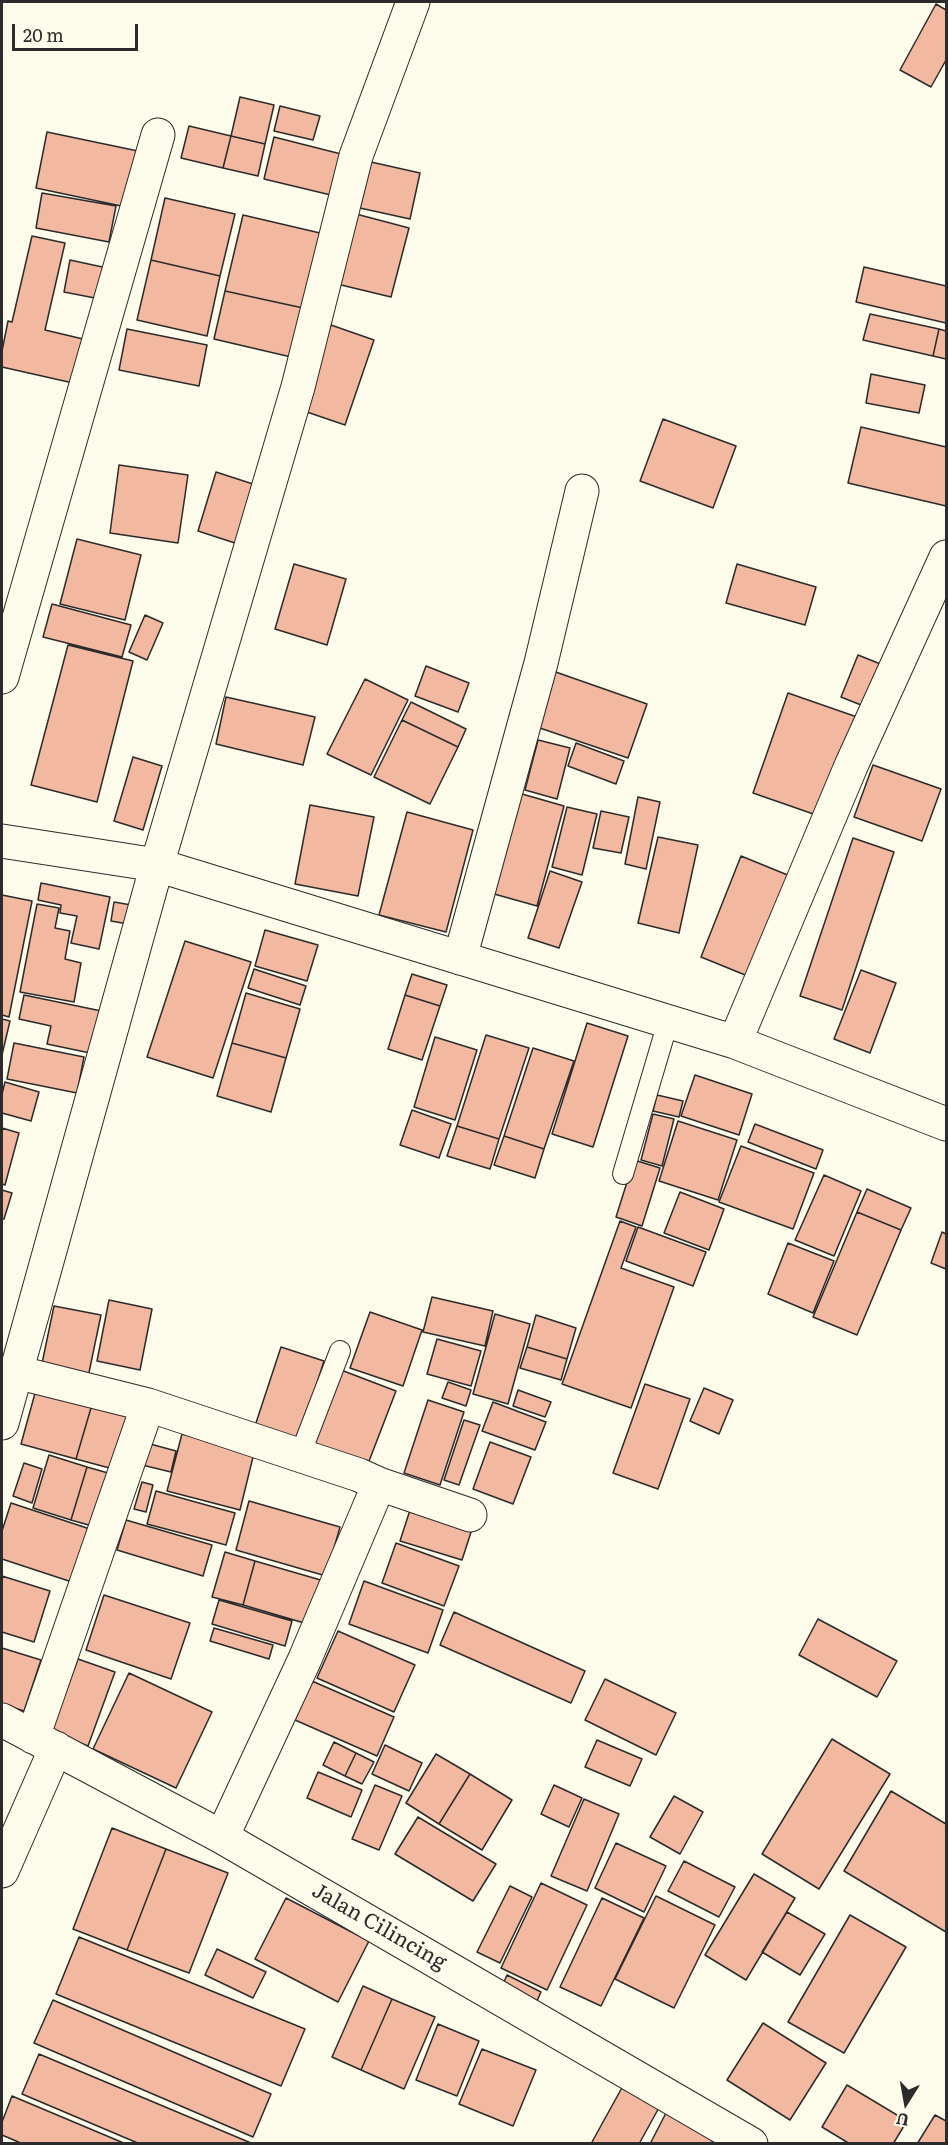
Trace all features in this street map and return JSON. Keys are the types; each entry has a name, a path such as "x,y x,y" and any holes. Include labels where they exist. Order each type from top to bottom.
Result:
{"street":[{"path":"2,1423 157,865 298,387 356,156 412,2"},
{"path":"2,677 159,135"},
{"path":"460,958 541,663 582,491"},
{"path":"735,1042 851,766 946,557"},
{"path":"2,841 157,865 735,1042 946,1124"},
{"path":"16,1372 148,1405 300,1455 470,1515"},
{"path":"2,1871 148,1405"},
{"path":"222,1837 304,1661 380,1484"},
{"name":"Jalan Cilincing","path":"2,1720 222,1837 750,2144"}],"lane":[{"path":"622,1174 668,1022"},
{"path":"300,1455 340,1351"}],"building":[{"path":"936,4 946,10 946,60 931,87 900,70"},
{"path":"240,97 274,105 265,144 231,136"},
{"path":"280,106 320,116 313,140 274,131"},
{"path":"189,126 231,136 223,168 181,158"},
{"path":"47,132 138,151 126,207 36,188"},
{"path":"231,136 265,144 258,176 223,168"},
{"path":"274,137 345,155 335,196 264,179"},
{"path":"371,162 420,173 410,219 360,208"},
{"path":"42,193 116,206 109,242 36,228"},
{"path":"165,198 235,214 220,276 151,260"},
{"path":"356,214 409,228 391,297 337,284"},
{"path":"243,215 320,233 303,308 225,291"},
{"path":"32,236 65,243 45,330 83,339 73,383 2,367 2,351 8,321 12,322"},
{"path":"70,260 107,268 100,299 64,292"},
{"path":"151,260 220,276 207,336 137,320"},
{"path":"864,267 946,286 946,323 856,302"},
{"path":"225,291 303,308 291,357 214,339"},
{"path":"870,314 939,329 933,356 863,340"},
{"path":"331,325 374,340 345,425 301,410"},
{"path":"127,329 207,345 199,386 119,370"},
{"path":"939,329 946,331 946,359 933,356"},
{"path":"871,374 925,385 919,413 866,403"},
{"path":"663,419 736,446 713,508 640,481"},
{"path":"861,427 946,447 946,506 848,483"},
{"path":"119,465 188,475 178,543 110,533"},
{"path":"216,472 259,486 241,545 198,531"},
{"path":"77,539 141,555 125,620 60,604"},
{"path":"294,564 346,579 327,645 275,629"},
{"path":"737,564 816,587 805,625 726,603"},
{"path":"52,604 131,625 122,657 43,637"},
{"path":"145,615 163,623 147,660 129,652"},
{"path":"68,645 133,661 97,802 31,785"},
{"path":"858,655 888,667 871,709 841,697"},
{"path":"426,666 469,683 458,712 415,696"},
{"path":"550,670 647,704 628,758 531,725"},
{"path":"365,679 408,700 371,775 327,754"},
{"path":"788,693 857,717 822,817 753,793"},
{"path":"226,697 315,717 303,765 216,744"},
{"path":"411,702 466,729 458,747 402,720"},
{"path":"402,720 458,747 430,804 374,777"},
{"path":"538,740 570,748 557,799 525,790"},
{"path":"576,743 624,761 616,784 568,766"},
{"path":"133,757 162,766 143,830 114,821"},
{"path":"873,765 941,789 922,841 854,817"},
{"path":"515,792 564,806 537,906 487,892"},
{"path":"638,797 660,802 646,869 625,864"},
{"path":"310,805 374,817 358,896 295,884"},
{"path":"567,807 597,814 582,875 552,867"},
{"path":"601,811 629,817 621,853 593,848"},
{"path":"407,812 473,830 446,932 379,915"},
{"path":"658,837 698,845 679,933 638,923"},
{"path":"853,838 894,852 842,1010 800,996"},
{"path":"741,856 795,878 755,979 701,957"},
{"path":"550,871 582,882 559,948 528,938"},
{"path":"41,883 110,897 99,949 71,943 77,916 60,913 61,905 38,900"},
{"path":"2,895 32,901 9,1017 2,1015"},
{"path":"114,902 143,907 139,926 111,921"},
{"path":"37,904 59,908 55,928 70,931 65,959 81,963 74,1002 20,992"},
{"path":"265,930 318,945 307,981 255,966"},
{"path":"185,941 251,962 213,1078 147,1057"},
{"path":"254,969 306,986 300,1005 248,988"},
{"path":"861,970 896,983 870,1053 834,1039"},
{"path":"412,974 447,985 440,1006 405,995"},
{"path":"246,993 300,1009 286,1058 232,1043"},
{"path":"24,995 111,1013 90,1053 47,1044 51,1026 19,1019"},
{"path":"405,995 440,1006 422,1060 388,1049"},
{"path":"2,1019 10,1021 2,1055"},
{"path":"587,1023 628,1036 593,1147 552,1134"},
{"path":"486,1035 529,1048 499,1139 457,1126"},
{"path":"435,1037 477,1050 455,1120 414,1107"},
{"path":"14,1043 84,1057 77,1093 7,1079"},
{"path":"232,1043 286,1058 271,1112 217,1096"},
{"path":"533,1048 574,1061 544,1149 504,1136"},
{"path":"695,1075 752,1094 739,1135 681,1116"},
{"path":"5,1082 39,1092 31,1121 2,1113 2,1094"},
{"path":"657,1095 683,1101 679,1117 653,1111"},
{"path":"412,1110 451,1124 439,1158 400,1145"},
{"path":"653,1114 674,1119 662,1166 641,1160"},
{"path":"678,1121 737,1140 718,1200 659,1181"},
{"path":"755,1124 823,1150 816,1169 748,1142"},
{"path":"457,1126 499,1139 490,1169 447,1156"},
{"path":"2,1128 19,1133 5,1185 2,1184"},
{"path":"504,1136 544,1149 535,1178 494,1165"},
{"path":"741,1146 814,1173 793,1229 719,1202"},
{"path":"634,1160 660,1168 642,1226 616,1217"},
{"path":"824,1175 861,1191 834,1256 795,1240"},
{"path":"867,1189 911,1208 901,1230 857,1212"},
{"path":"2,1190 12,1193 4,1219 2,1219"},
{"path":"680,1192 724,1209 709,1250 664,1233"},
{"path":"857,1212 901,1230 857,1335 813,1317"},
{"path":"620,1221 636,1227 621,1268 674,1287 631,1408 562,1384"},
{"path":"638,1227 706,1252 693,1286 626,1261"},
{"path":"942,1232 946,1234 946,1269 931,1263"},
{"path":"788,1243 834,1261 813,1313 768,1294"},
{"path":"432,1297 493,1311 485,1346 423,1332"},
{"path":"109,1300 152,1309 140,1370 97,1361"},
{"path":"54,1306 101,1315 87,1382 40,1373"},
{"path":"370,1312 422,1330 403,1386 350,1368"},
{"path":"495,1314 530,1324 508,1404 473,1394"},
{"path":"536,1315 576,1328 567,1359 527,1347"},
{"path":"437,1339 481,1351 471,1386 427,1374"},
{"path":"281,1347 324,1361 296,1449 252,1435"},
{"path":"527,1347 567,1359 561,1380 520,1368"},
{"path":"341,1370 396,1391 366,1469 311,1449"},
{"path":"448,1382 471,1390 466,1406 442,1398"},
{"path":"645,1384 690,1399 658,1489 613,1473"},
{"path":"37,1386 93,1401 76,1459 21,1444"},
{"path":"704,1388 733,1400 719,1434 690,1421"},
{"path":"518,1390 551,1402 545,1417 513,1406"},
{"path":"428,1400 464,1412 440,1485 404,1473"},
{"path":"93,1401 132,1411 117,1470 76,1459"},
{"path":"493,1402 546,1422 535,1450 482,1431"},
{"path":"464,1420 480,1425 459,1485 444,1480"},
{"path":"182,1434 254,1453 240,1510 167,1491"},
{"path":"143,1442 176,1451 171,1472 138,1464"},
{"path":"490,1442 531,1457 513,1504 473,1489"},
{"path":"49,1455 87,1467 71,1520 33,1508"},
{"path":"24,1463 42,1469 32,1503 13,1496"},
{"path":"87,1467 115,1475 99,1528 71,1520"},
{"path":"142,1482 153,1485 146,1512 134,1509"},
{"path":"156,1491 235,1513 226,1545 147,1524"},
{"path":"249,1501 340,1527 326,1576 236,1550"},
{"path":"11,1503 99,1532 81,1585 2,1559 2,1531"},
{"path":"411,1507 473,1526 462,1560 400,1541"},
{"path":"126,1520 212,1545 203,1576 117,1550"},
{"path":"396,1543 459,1566 444,1606 382,1583"},
{"path":"225,1552 255,1561 243,1605 212,1597"},
{"path":"255,1561 324,1581 311,1625 243,1605"},
{"path":"2,1576 50,1591 34,1642 2,1632"},
{"path":"364,1581 443,1610 428,1653 349,1624"},
{"path":"104,1595 190,1623 171,1679 86,1650"},
{"path":"219,1600 292,1621 285,1646 212,1624"},
{"path":"454,1612 585,1671 571,1703 440,1645"},
{"path":"818,1619 897,1661 877,1697 799,1655"},
{"path":"214,1628 273,1645 269,1659 210,1641"},
{"path":"338,1631 415,1665 394,1712 317,1678"},
{"path":"2,1648 41,1660 24,1711 2,1704"},
{"path":"78,1659 115,1672 88,1746 51,1732"},
{"path":"129,1673 212,1712 176,1788 93,1749"},
{"path":"605,1679 676,1713 656,1755 585,1720"},
{"path":"312,1681 394,1717 377,1756 295,1720"},
{"path":"832,1739 890,1774 819,1889 762,1854"},
{"path":"597,1740 642,1759 630,1786 585,1767"},
{"path":"334,1742 356,1753 345,1776 323,1765"},
{"path":"385,1745 422,1763 409,1791 372,1774"},
{"path":"356,1753 374,1762 362,1784 345,1776"},
{"path":"436,1754 470,1774 439,1824 406,1803"},
{"path":"318,1772 362,1790 351,1817 307,1798"},
{"path":"470,1774 512,1800 482,1850 439,1824"},
{"path":"375,1785 402,1796 379,1850 352,1839"},
{"path":"554,1785 582,1798 569,1827 541,1814"},
{"path":"891,1791 946,1824 946,1932 844,1871"},
{"path":"674,1796 703,1812 680,1854 650,1837"},
{"path":"584,1799 619,1814 587,1891 551,1876"},
{"path":"418,1817 496,1864 473,1901 395,1854"},
{"path":"112,1828 166,1849 127,1950 73,1929"},
{"path":"616,1843 666,1866 644,1912 595,1888"},
{"path":"166,1849 228,1873 189,1973 127,1950"},
{"path":"684,1861 735,1887 719,1917 668,1891"},
{"path":"754,1874 795,1898 746,1980 705,1955"},
{"path":"541,1883 587,1905 547,1990 501,1968"},
{"path":"510,1886 532,1897 500,1963 477,1952"},
{"path":"656,1896 715,1925 674,2008 615,1979"},
{"path":"286,1898 369,1941 338,2002 255,1959"},
{"path":"602,1898 644,1918 601,2006 560,1987"},
{"path":"787,1912 825,1934 800,1975 762,1952"},
{"path":"850,1915 906,1947 844,2053 788,2022"},
{"path":"79,1937 305,2029 281,2086 56,1994"},
{"path":"217,1949 266,1972 253,1998 205,1975"},
{"path":"507,1975 541,1992 537,2001 503,1984"},
{"path":"363,1986 392,1999 361,2070 332,2057"},
{"path":"392,1999 435,2017 404,2089 361,2070"},
{"path":"53,2000 271,2094 253,2137 34,2043"},
{"path":"763,2023 826,2063 790,2120 727,2080"},
{"path":"438,2024 479,2041 457,2096 416,2080"},
{"path":"482,2049 536,2070 513,2126 459,2104"},
{"path":"39,2054 251,2143 140,2144 22,2094"},
{"path":"624,2084 661,2104 639,2144 594,2144 592,2142"},
{"path":"847,2085 907,2121 893,2144 850,2144 822,2127"},
{"path":"12,2096 126,2144 23,2144 2,2135 2,2122"},
{"path":"666,2113 714,2138 711,2144 650,2144"},
{"path":"935,2115 946,2121 946,2144 917,2144"}]}
